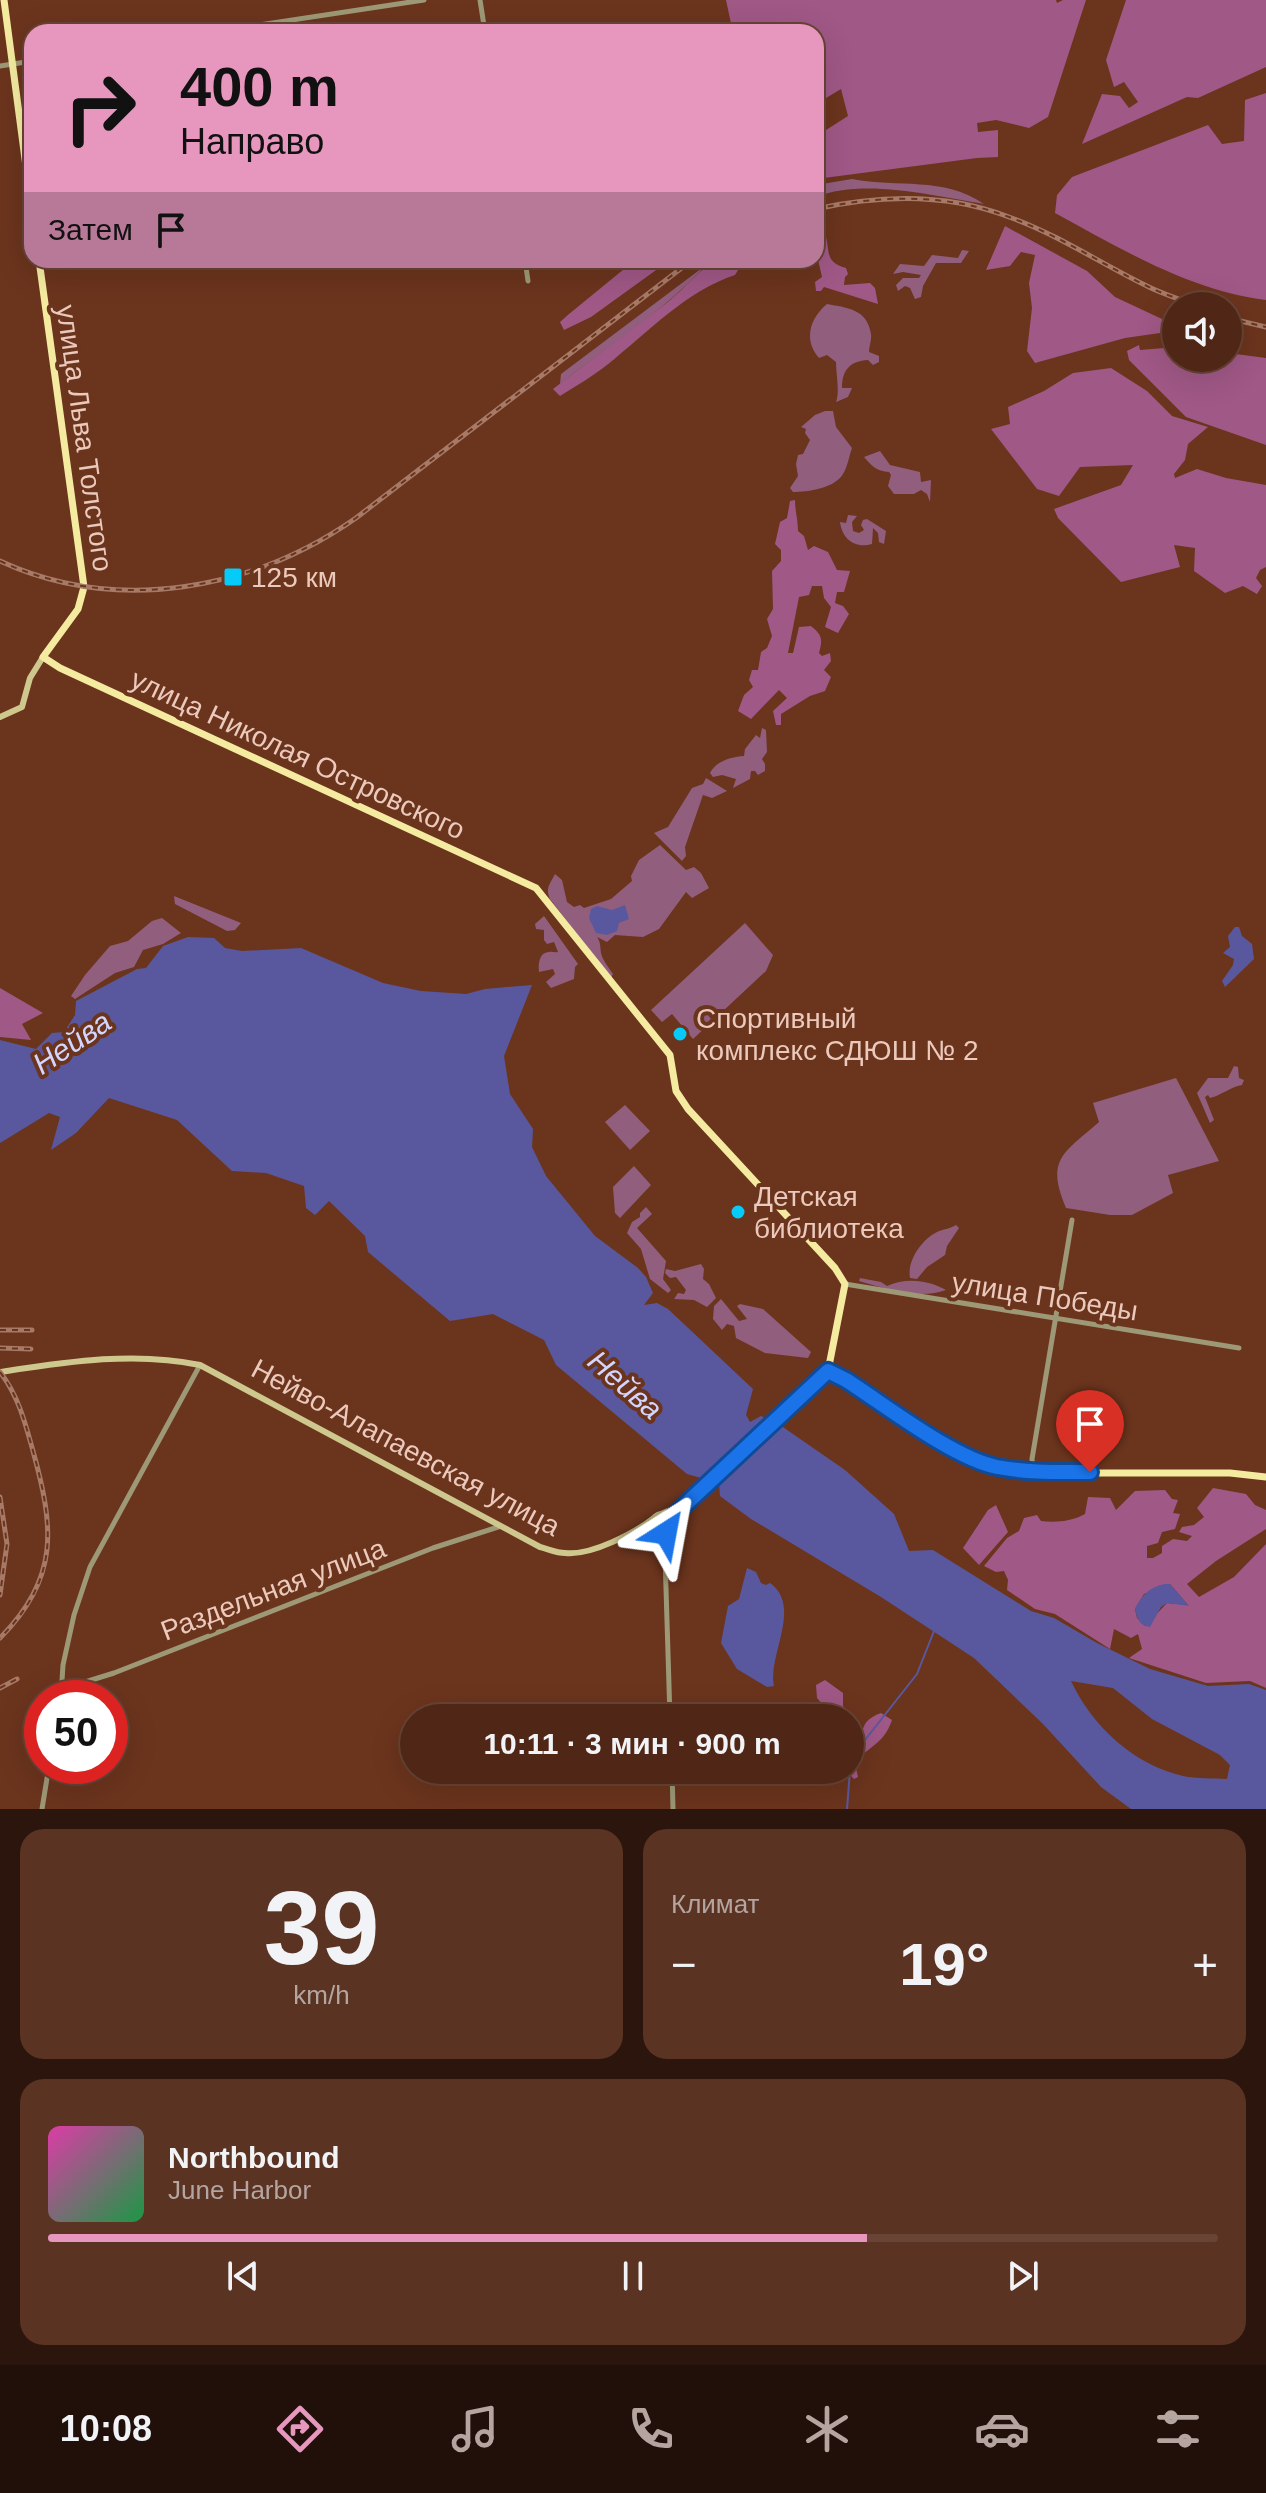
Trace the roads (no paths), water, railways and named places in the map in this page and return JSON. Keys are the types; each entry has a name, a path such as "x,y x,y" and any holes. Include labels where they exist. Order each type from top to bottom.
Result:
{"main road":[{"path":"4,0 24,156"},
{"name":"улица Льва Толстого","path":"40,268 84,587 78,609 43,657"},
{"path":"0,717 22,707 30,678 43,657"},
{"name":"улица Николая Островского","path":"43,657 205,737 536,888 670,1055 676,1091 688,1109 835,1268 845,1284"},
{"path":"638,1530 662,1534 669,1531 670,1520 828,1371 845,1284"},
{"path":"0,1372 113,1358 142,1357 200,1365"},
{"name":"Нейво-Алапаевская улица","path":"200,1365 540,1547 564,1553 587,1551 638,1530"},
{"path":"828,1371 960,1453 993,1466 1033,1473 1230,1473 1266,1477"},
{"path":"638,1530 658,1516 687,1503"},
{"path":"658,1516 670,1520"},
{"path":"655,1532 651,1524 658,1516"}],"street":[{"path":"266,24 424,0"},
{"path":"480,0 484,24"},
{"path":"0,66 24,63"},
{"path":"526,268 528,281"},
{"path":"1033,1473 1032,1459 1072,1220"},
{"name":"улица Победы","path":"845,1284 1239,1348"},
{"path":"62,1680 74,1615 90,1567 200,1365"},
{"name":"Раздельная улица","path":"92,1680 433,1548 502,1526"},
{"path":"669,1531 665,1556 670,1704"},
{"path":"655,1532 665,1556"},
{"path":"42,1809 46,1784"},
{"path":"672,1784 673,1809"}],"water":[{"path":"625,905 629,919 619,923 617,931 607,935 596,933 589,918 591,909 597,906 612,910"},
{"path":"1235,927 1239,927 1242,936 1252,944 1254,959 1225,987 1222,981 1234,959 1223,953 1230,947 1228,936"},
{"name":"Нейва","path":"188,937 214,938 225,948 242,951 301,948 383,983 421,991 466,994 532,985 504,1056 510,1094 533,1129 532,1147 546,1176 595,1236 646,1277 653,1293 644,1305 657,1303 668,1309 753,1389 746,1415 750,1422 761,1416 780,1425 845,1470 894,1514 909,1551 933,1550 1031,1611 1054,1618 1150,1669 1208,1686 1249,1684 1266,1690 1266,1809 1131,1809 1101,1787 1043,1724 974,1658 881,1597 751,1519 720,1496 719,1483 687,1474 556,1365 544,1340 493,1314 450,1321 368,1252 365,1236 329,1201 315,1215 306,1208 304,1186 266,1173 232,1171 177,1120 109,1098 76,1133 51,1150 60,1117 49,1113 0,1143 0,1040 36,1049 52,1033 64,1032 75,1015 76,1001 137,969 146,968 163,946","holes":["1071,1681 1113,1688 1152,1719 1220,1755 1230,1765 1227,1779 1183,1776 1165,1771 1132,1753 1090,1713"]},
{"path":"747,1568 756,1572 761,1583 770,1583 784,1605 773,1674 774,1686 767,1687 737,1669 721,1643 728,1606 739,1599"},
{"path":"1170,1584 1189,1606 1167,1603 1161,1607 1150,1627 1143,1625 1135,1609 1147,1592"}],"waterway":[{"path":"864,1741 917,1674 934,1631"},
{"path":"847,1809 849,1784"}],"railway":[{"path":"824,207 864,201 913,199 985,209 1046,232 1162,292"},
{"path":"0,561 45,578 90,587 137,590 183,587 273,563 316,543 356,518 682,268"},
{"path":"1242,321 1266,327"},
{"path":"0,1330 32,1330"},
{"path":"0,1348 31,1349"},
{"path":"0,1372 16,1399 27,1430 40,1478 48,1528 42,1573 33,1594 20,1616 0,1638"},
{"path":"0,1497 7,1544 0,1595"},
{"path":"0,1688 17,1679"}],"place":[{"name":"125 км","path":"233,577"},
{"name":"Спортивный комплекс СДЮШ № 2","path":"680,1034"},
{"name":"Детская библиотека","path":"738,1212"}]}
